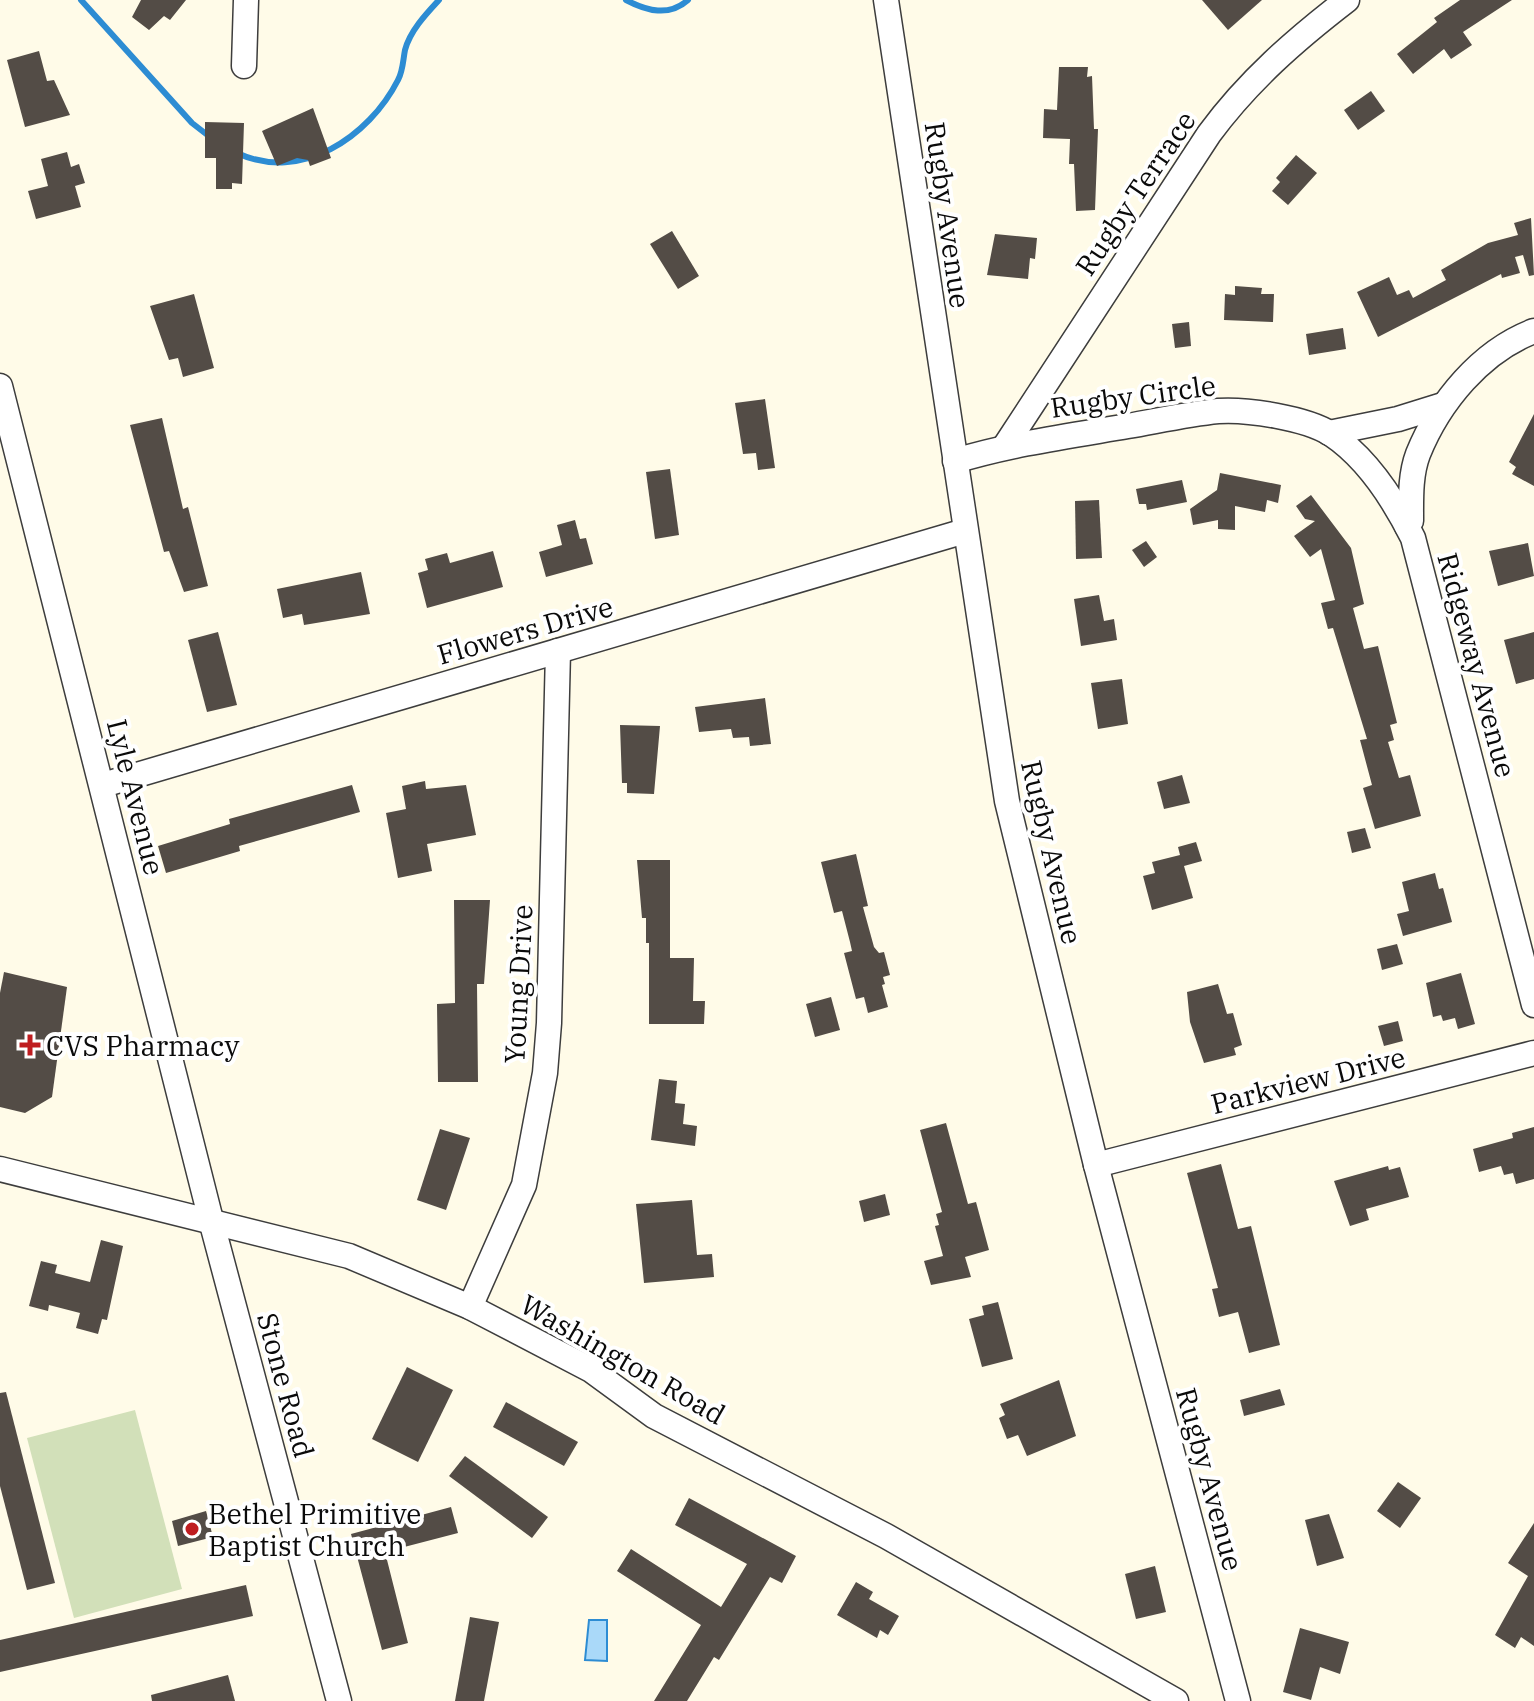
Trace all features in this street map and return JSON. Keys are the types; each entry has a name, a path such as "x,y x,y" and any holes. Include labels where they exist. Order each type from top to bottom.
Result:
{"street":[{"path":"244,66 246,0"},
{"name":"Rugby Avenue","path":"886,0 1007,801 1096,1165 1238,1701"},
{"name":"Rugby Terrace","path":"1005,446 1209,134 1239,94 1292,42 1347,0"},
{"path":"1407,526 1411,521 1411,490 1417,455 1443,405 1491,355 1534,331"},
{"name":"Lyle Avenue","path":"0,386 212,1224"},
{"path":"1329,433 1398,419 1443,405"},
{"name":"Rugby Circle","path":"955,461 1005,446 1219,411 1263,413 1329,433 1368,470 1407,526"},
{"name":"Ridgeway Avenue","path":"1407,526 1413,538 1534,1005"},
{"name":"Flowers Drive","path":"103,785 965,531"},
{"name":"Young Drive","path":"470,1307 524,1185 545,1073 549,1023 558,651"},
{"name":"Parkview Drive","path":"1096,1165 1534,1053"},
{"name":"Washington Road","path":"0,1169 349,1256 470,1307 591,1370 654,1416 886,1536 1176,1701"},
{"name":"Stone Road","path":"212,1224 339,1701"}],"green space":[{"path":"135,1410 182,1589 74,1618 27,1438"}],"water":[{"path":"589,1620 607,1620 607,1661 585,1660"}],"building":[{"path":"141,0 186,0 170,20 164,16 149,30 132,17"},
{"path":"1202,0 1262,0 1228,30"},
{"path":"1460,0 1512,0 1463,32 1472,45 1451,59 1444,49 1413,74 1397,54 1437,22 1434,18"},
{"path":"39,51 47,81 54,80 70,115 25,127 7,60"},
{"path":"1059,67 1088,67 1087,77 1092,76 1094,129 1098,129 1095,210 1076,211 1074,164 1069,164 1070,139 1043,138 1044,109 1057,110"},
{"path":"1371,91 1385,111 1358,130 1344,110"},
{"path":"313,108 331,158 310,166 308,160 297,158 277,166 262,131"},
{"path":"205,122 244,123 242,184 232,183 232,189 216,189 216,158 205,158"},
{"path":"67,152 71,167 79,164 85,183 75,186 81,207 36,219 28,191 48,186 41,159"},
{"path":"1296,155 1317,173 1288,205 1272,191 1280,182 1276,178"},
{"path":"1531,218 1534,275 1529,276 1523,255 1515,257 1520,273 1502,278 1501,274 1378,337 1357,292 1389,277 1397,295 1409,290 1413,298 1446,280 1441,270 1488,243 1518,235 1514,223"},
{"path":"672,231 699,276 678,289 650,244"},
{"path":"995,234 1037,238 1035,259 1030,258 1028,279 987,275"},
{"path":"1235,286 1262,288 1261,294 1274,294 1273,322 1224,320 1225,294 1235,295"},
{"path":"194,294 214,368 183,377 178,358 169,360 150,306"},
{"path":"1189,322 1191,346 1175,348 1172,324"},
{"path":"1343,328 1346,349 1309,355 1306,334"},
{"path":"765,399 775,468 758,470 756,453 743,454 735,403"},
{"path":"1534,414 1534,486 1512,474 1516,467 1509,462"},
{"path":"162,418 183,509 188,507 208,586 184,592 169,551 164,552 130,425"},
{"path":"670,469 679,535 655,539 646,472"},
{"path":"1220,473 1281,485 1278,503 1267,500 1265,512 1235,506 1235,530 1218,529 1218,520 1193,525 1190,509 1217,490"},
{"path":"1182,480 1187,502 1147,510 1146,504 1139,504 1136,489"},
{"path":"1311,495 1351,548 1364,604 1353,608 1364,649 1378,646 1397,723 1390,725 1394,740 1388,742 1399,778 1410,775 1421,816 1375,829 1363,788 1372,785 1360,740 1367,739 1333,628 1328,629 1321,603 1335,600 1321,549 1310,557 1294,536 1315,521 1305,519 1296,506"},
{"path":"1099,500 1102,558 1076,559 1075,501"},
{"path":"575,520 580,539 586,538 593,564 546,577 539,552 562,545 557,525"},
{"path":"1146,541 1157,557 1144,567 1132,550"},
{"path":"1528,543 1534,576 1498,586 1489,551"},
{"path":"493,551 503,587 427,608 418,573 428,570 425,559 447,553 450,563"},
{"path":"361,572 370,614 304,625 302,614 283,618 277,589"},
{"path":"1099,595 1104,621 1114,619 1117,640 1081,646 1074,599"},
{"path":"218,632 237,705 207,712 188,640"},
{"path":"1534,632 1534,679 1516,684 1504,640"},
{"path":"1122,679 1128,724 1098,729 1091,683"},
{"path":"765,698 771,744 750,746 749,737 733,738 731,729 699,732 695,707"},
{"path":"620,725 660,726 654,794 627,793 627,783 622,783"},
{"path":"1182,775 1190,803 1164,809 1157,782"},
{"path":"425,781 426,789 466,785 476,835 427,844 432,871 398,878 386,813 406,809 402,786"},
{"path":"352,785 360,812 239,846 240,851 166,873 158,846 230,824 229,819"},
{"path":"1365,828 1371,848 1352,853 1347,832"},
{"path":"1196,842 1202,861 1184,866 1193,898 1152,910 1143,876 1155,873 1152,862 1180,855 1178,847"},
{"path":"856,854 868,906 863,907 874,947 879,953 884,952 890,975 883,977 885,984 882,985 888,1007 868,1013 864,997 856,999 844,953 852,951 850,942 842,911 834,913 821,862"},
{"path":"637,860 670,860 670,958 694,958 693,1001 705,1001 704,1024 649,1024 649,943 646,943 646,918 642,918"},
{"path":"1435,873 1439,889 1443,888 1452,922 1403,936 1397,914 1409,911 1402,882"},
{"path":"454,900 490,900 484,984 477,984 478,1082 438,1082 437,1004 455,1003"},
{"path":"1397,944 1403,964 1382,970 1377,949"},
{"name":"CVS Pharmacy","path":"4,972 67,987 52,1097 25,1113 0,1107 0,993"},
{"path":"1461,973 1475,1024 1458,1029 1455,1018 1443,1021 1441,1015 1433,1017 1426,983"},
{"path":"1218,984 1227,1014 1233,1013 1242,1045 1234,1048 1236,1055 1204,1063 1190,1022 1187,992"},
{"path":"831,997 840,1030 815,1037 806,1004"},
{"path":"1398,1021 1403,1041 1384,1046 1378,1026"},
{"path":"659,1079 677,1081 675,1103 685,1104 683,1124 697,1126 695,1146 651,1140"},
{"path":"946,1123 968,1204 976,1202 989,1250 965,1257 971,1277 931,1285 924,1261 943,1256 935,1226 939,1225 936,1214 942,1212 920,1130"},
{"path":"1534,1127 1534,1179 1516,1184 1513,1173 1504,1175 1501,1166 1479,1172 1473,1149 1513,1138 1512,1133"},
{"path":"440,1129 470,1138 446,1210 417,1200"},
{"path":"1221,1164 1238,1229 1251,1226 1280,1345 1249,1353 1238,1312 1219,1317 1212,1289 1218,1288 1187,1173"},
{"path":"1388,1166 1389,1170 1400,1167 1409,1197 1366,1209 1369,1220 1350,1226 1334,1181"},
{"path":"885,1194 890,1215 864,1222 859,1201"},
{"path":"692,1200 697,1255 712,1254 714,1277 644,1283 636,1204"},
{"path":"101,1240 123,1246 107,1320 102,1319 98,1334 76,1328 80,1313 49,1305 48,1311 29,1306 41,1261 57,1265 55,1273 90,1282"},
{"path":"998,1302 1013,1359 982,1367 969,1319 984,1315 982,1306"},
{"path":"407,1367 453,1390 418,1462 372,1439"},
{"path":"1059,1380 1076,1436 1027,1456 1018,1435 1007,1439 999,1418 1005,1415 1000,1404"},
{"path":"1280,1389 1285,1405 1244,1416 1240,1400"},
{"path":"6,1392 55,1583 27,1590 0,1486 0,1393"},
{"path":"506,1402 578,1442 564,1466 493,1427"},
{"path":"465,1456 548,1517 532,1538 449,1476"},
{"path":"1398,1482 1421,1498 1400,1528 1377,1511"},
{"path":"689,1498 796,1556 782,1583 770,1577 719,1660 714,1657 687,1701 654,1701 701,1625 617,1571 631,1549 721,1607 747,1564 675,1525"},
{"path":"451,1507 458,1533 385,1552 408,1643 382,1650 351,1534"},
{"name":"Bethel Primitive Baptist Church","path":"206,1511 213,1537 178,1546 172,1521"},
{"path":"1329,1514 1344,1558 1317,1566 1305,1520"},
{"path":"1534,1523 1534,1646 1521,1637 1515,1648 1495,1635 1528,1576 1508,1563"},
{"path":"1155,1566 1166,1612 1136,1619 1125,1574"},
{"path":"856,1582 873,1592 869,1599 899,1616 888,1635 880,1630 877,1638 837,1615"},
{"path":"246,1585 253,1616 0,1672 0,1640"},
{"path":"470,1617 499,1622 484,1701 455,1701"},
{"path":"1300,1628 1349,1642 1340,1674 1320,1667 1311,1700 1283,1692"},
{"path":"228,1675 235,1701 152,1701 151,1695"}],"waterway":[{"path":"81,0 192,123 210,137"},
{"path":"237,153 261,161 285,162 308,158 331,149 351,136 370,120 385,101 400,77 411,36 439,0"},
{"path":"626,0 658,10 673,9 688,0"}],"place":[{"name":"CVS Pharmacy","path":"30,1045"},
{"name":"Bethel Primitive Baptist Church","path":"192,1529"}]}
